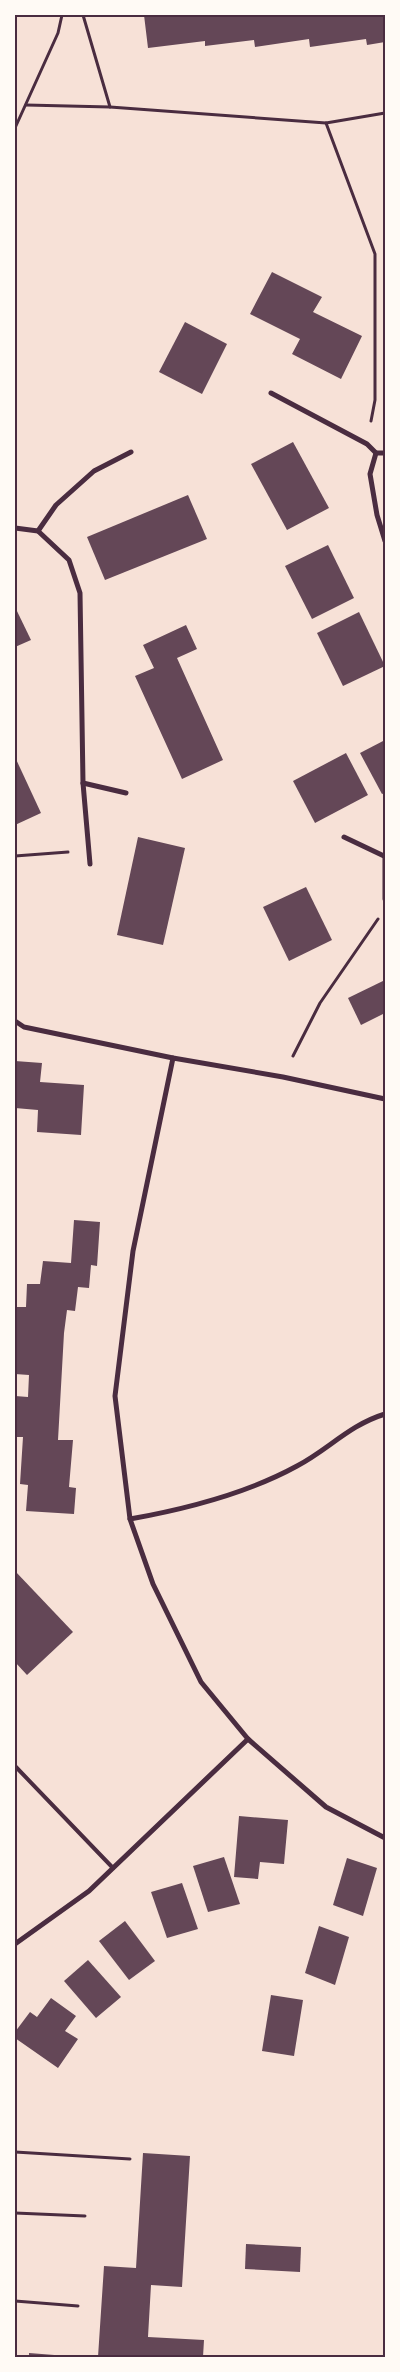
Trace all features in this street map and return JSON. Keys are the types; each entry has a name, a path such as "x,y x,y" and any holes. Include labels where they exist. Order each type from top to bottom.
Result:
{"street":[{"path":"271,393 367,444 376,453 385,453"},
{"path":"38,531 56,505 94,471 131,452"},
{"path":"376,453 370,474 377,515 385,541"},
{"path":"15,528 38,531 68,560 80,593 82,783 90,864"},
{"path":"82,783 126,793"},
{"path":"344,837 384,856 385,899"},
{"path":"15,1021 24,1027 385,1099"},
{"path":"173,1058 133,1251 115,1396 130,1519 153,1584 201,1682 248,1739 326,1807 385,1838"},
{"path":"130,1519 172,1512 245,1489 298,1466 361,1423 385,1414"},
{"path":"15,1944 89,1891 248,1739"}],"lane":[{"path":"15,1766 113,1868"}],"path":[{"path":"15,128 58,33 62,15"},
{"path":"83,15 110,107"},
{"path":"26,105 110,107 326,123 385,113"},
{"path":"326,123 375,254 375,400 367,444"},
{"path":"15,856 88,850"},
{"path":"282,1077 320,1003 380,917"},
{"path":"15,2152 130,2159"},
{"path":"15,2213 85,2216"},
{"path":"15,2301 78,2306"}],"building":[{"path":"144,15 385,15 385,42 367,45 366,39 310,47 309,39 255,47 254,40 205,46 205,41 148,48"},
{"path":"272,272 322,297 313,312 362,336 341,379 292,354 300,339 250,314"},
{"path":"185,322 227,344 202,394 159,372"},
{"path":"293,442 329,508 287,530 251,464"},
{"path":"188,495 207,539 105,580 87,537"},
{"path":"328,545 354,598 312,619 285,566"},
{"path":"15,607 31,640 15,647"},
{"path":"359,612 385,666 343,686 317,633"},
{"path":"186,625 197,649 177,658 223,760 182,779 135,676 154,668 143,645"},
{"path":"385,740 385,793 382,794 360,753"},
{"path":"346,753 368,795 315,823 293,781"},
{"path":"15,757 41,813 15,825"},
{"path":"138,837 185,848 163,945 117,935"},
{"path":"306,887 332,940 289,961 263,907"},
{"path":"385,980 385,1013 361,1025 348,998"},
{"path":"15,1061 42,1063 40,1082 84,1085 81,1135 37,1132 38,1110 15,1108"},
{"path":"74,1220 100,1222 97,1266 91,1265 89,1288 78,1287 75,1311 67,1310 64,1333 58,1440 73,1440 69,1487 76,1488 74,1514 26,1511 28,1485 20,1484 23,1437 15,1437 15,1396 28,1397 29,1375 15,1374 15,1307 26,1307 27,1284 40,1284 43,1261 71,1263"},
{"path":"15,1571 73,1632 27,1675 15,1662"},
{"path":"239,1816 288,1820 284,1864 260,1862 258,1879 234,1877"},
{"path":"224,1857 240,1904 208,1912 193,1866"},
{"path":"347,1858 377,1868 363,1916 333,1905"},
{"path":"182,1883 198,1929 167,1938 151,1892"},
{"path":"125,1921 155,1961 129,1980 99,1941"},
{"path":"319,1926 349,1937 335,1985 305,1973"},
{"path":"88,1960 121,1997 96,2018 64,1981"},
{"path":"271,1995 303,2000 294,2056 262,2051"},
{"path":"51,1998 76,2016 65,2031 78,2039 58,2068 15,2038 15,2032 30,2012 37,2017"},
{"path":"143,2153 190,2156 182,2287 151,2285 148,2337 204,2340 203,2357 98,2357 104,2266 136,2268"},
{"path":"246,2244 301,2247 300,2272 245,2269"},
{"path":"29,2353 67,2356 29,2357"}]}
